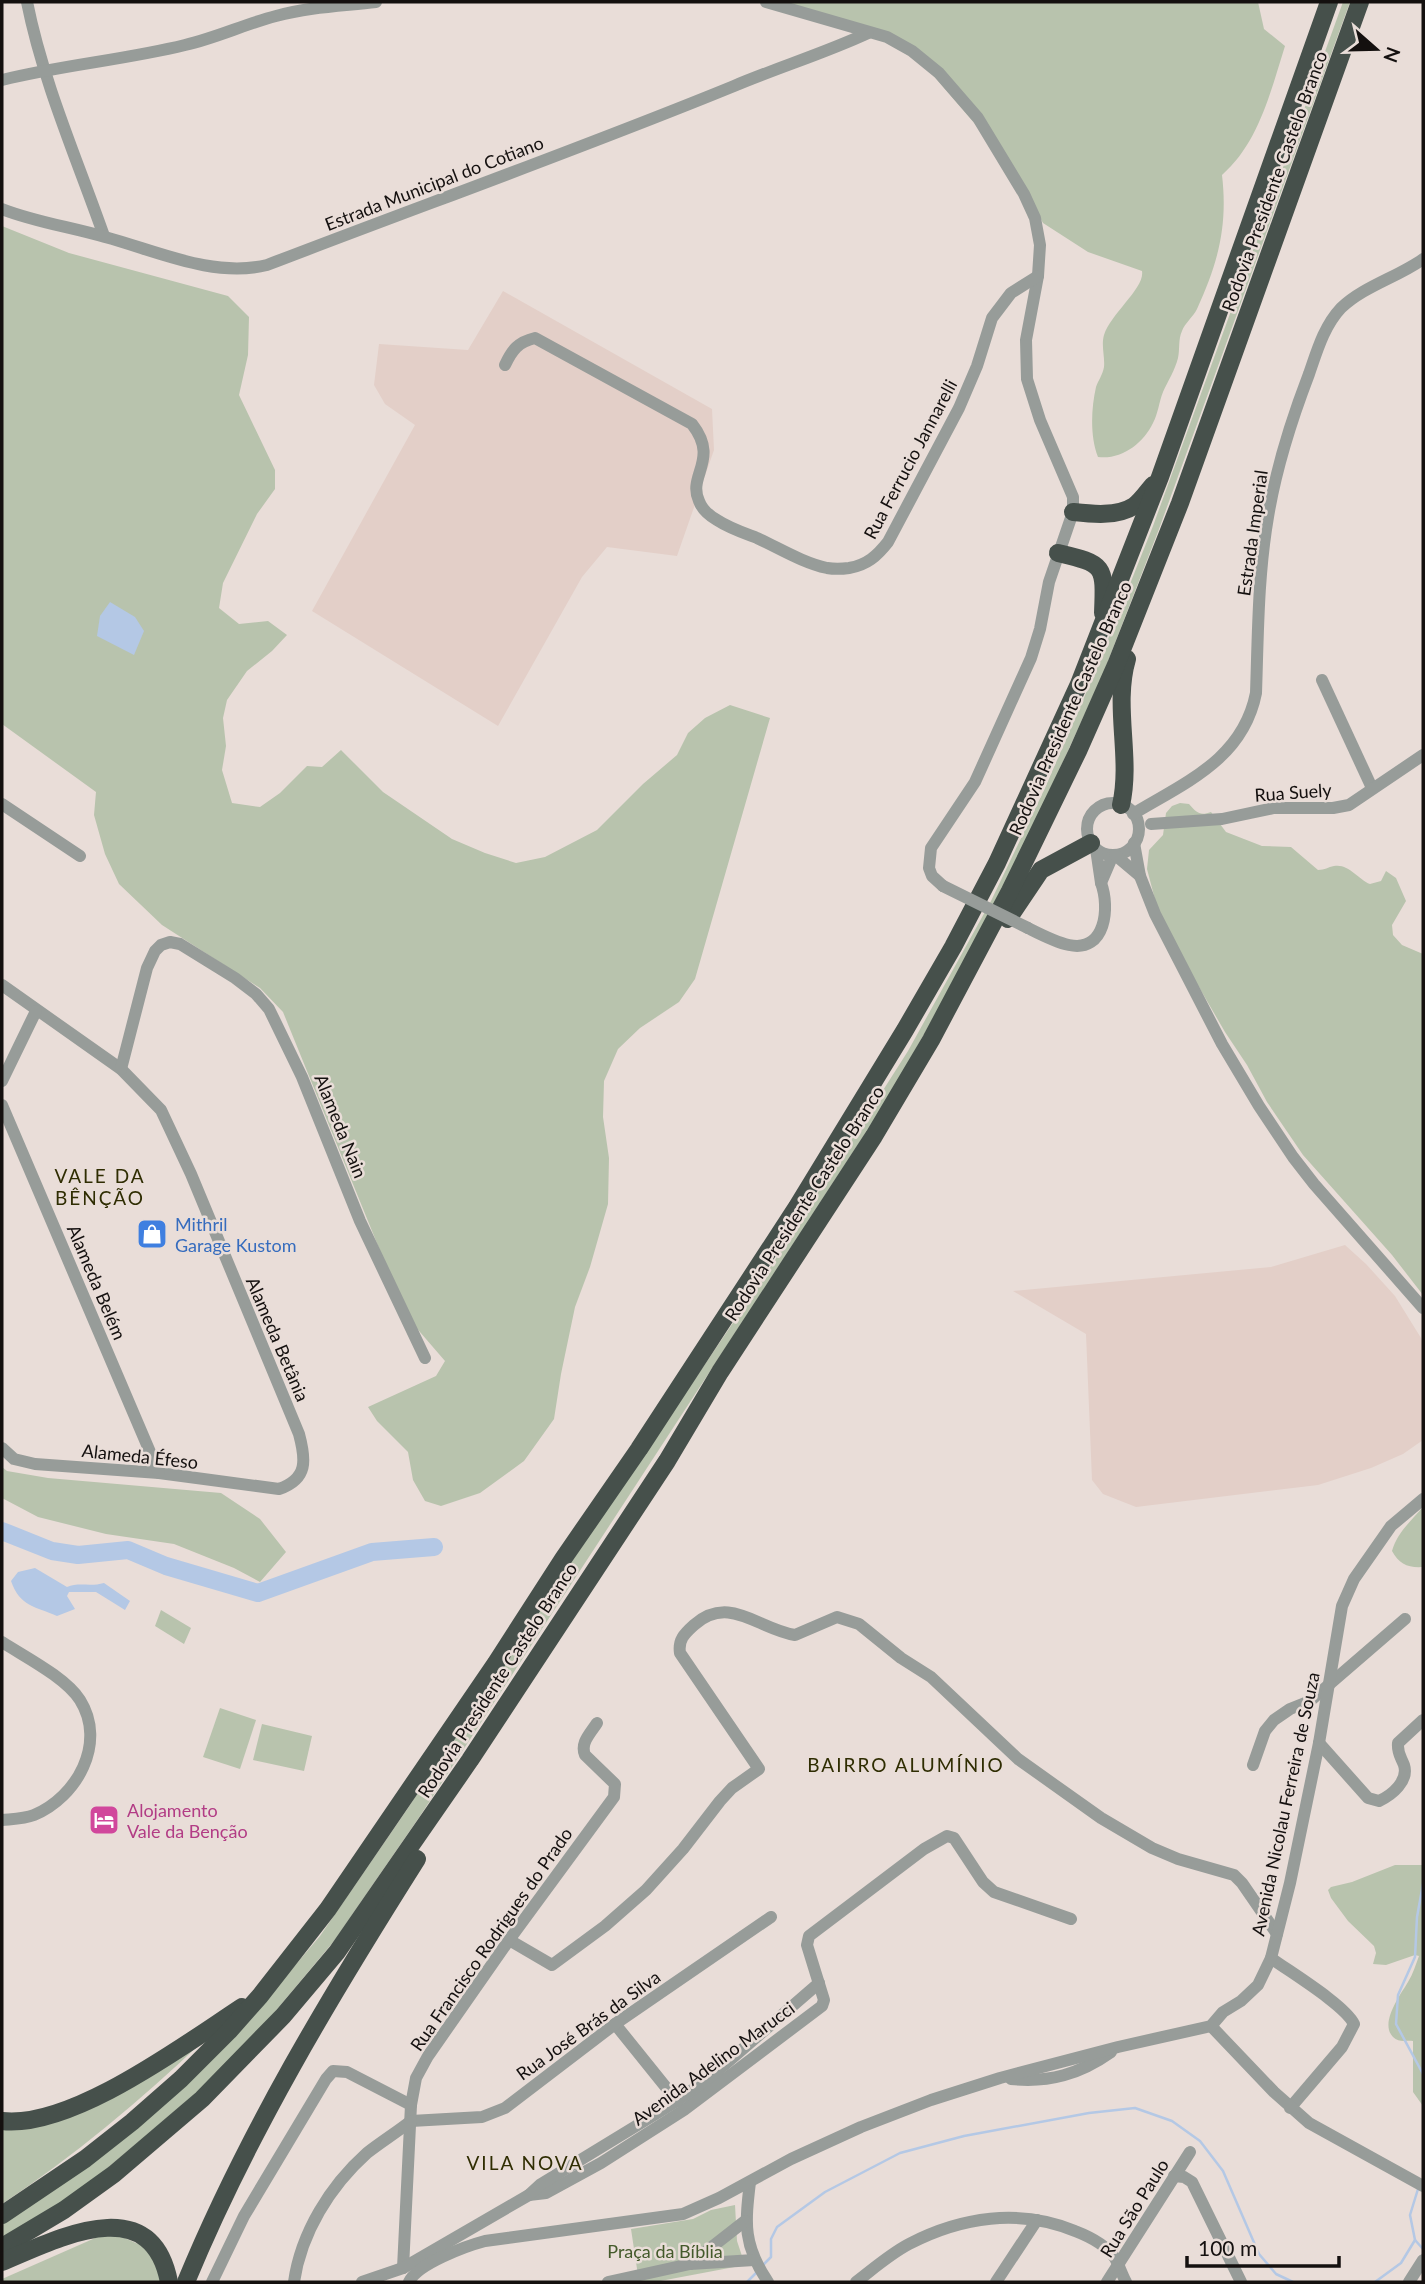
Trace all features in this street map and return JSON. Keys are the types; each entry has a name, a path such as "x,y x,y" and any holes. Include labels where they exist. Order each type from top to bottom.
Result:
{"highway":[{"name":"Rodovia Presidente Castelo Branco","path":"2,2215 65,2173 132,2122 229,2032 328,1909 639,1449 797,1207 905,1030 965,923 1038,777 1102,629 1160,477 1329,2"},
{"name":"Rodovia Presidente Castelo Branco","path":"2,2247 64,2210 114,2174 202,2099 284,2016 337,1952 470,1760 667,1461 727,1361 874,1136 932,1040 1010,891 1078,751 1115,665 1180,503 1360,2"},
{"path":"1073,512 1094,514 1127,509 1134,506 1160,477"},
{"path":"1130,813 1125,787 1121,702 1124,670 1180,503"},
{"path":"1058,553 1091,562 1103,573 1102,629"},
{"path":"932,1040 962,996 1014,908 1041,870 1094,846"},
{"path":"186,2282 234,2175 286,2078 349,1966 447,1811 470,1760"},
{"path":"2,2121 16,2123 46,2118 76,2108 159,2060 260,1996"},
{"path":"2,2262 80,2230 105,2226 123,2228 141,2236 157,2249 166,2265 169,2282"}],"street":[{"path":"27,2 45,69 104,236"},
{"path":"2,80 45,69 187,45 312,5 376,2"},
{"path":"766,2 887,37 912,51 939,74 978,118 1011,170 1035,218 1040,245 1038,276 1026,340 1027,379 1040,420 1073,497 1073,512 1044,598 1041,629 1031,658 975,782 931,848 929,868 932,876 943,886 1028,928 1070,946 1086,944 1100,934 1106,918 1094,846 1087,828 1093,814 1105,805 1130,813 1140,876 1155,914 1188,981 1259,1105 1314,1184 1423,1308"},
{"name":"Estrada Municipal do Cotiano","path":"2,209 197,263 226,269 250,269 267,265 639,124 868,33"},
{"name":"Estrada Imperial","path":"1130,813 1207,769 1222,757 1243,732 1256,693 1260,580 1268,517 1277,469 1297,404 1328,324 1343,307 1423,259"},
{"name":"Rua Ferrucio Jannarelli","path":"505,365 510,352 522,341 535,338 692,424 702,437 705,453 696,490 705,510 718,521 806,561 828,568 847,568 872,559 888,542 959,408 977,366 992,318 1011,293 1038,276"},
{"path":"1322,680 1373,788"},
{"name":"Rua Suely","path":"1130,813 1150,824 1222,818 1274,808 1341,807 1349,805 1423,755"},
{"path":"2,804 80,856"},
{"path":"1101,883 1114,855 1129,849 1150,824"},
{"path":"1094,846 1114,855 1140,876"},
{"name":"Alameda Nain","path":"121,1069 147,968 161,945 170,942 180,944 256,994 269,1009 302,1077 360,1221 425,1358"},
{"name":"Alameda Betânia","path":"2,985 121,1069 161,1111 173,1133 299,1434 305,1454 301,1473 294,1484 279,1489"},
{"path":"2,1081 36,1011"},
{"name":"Alameda Belém","path":"2,1105 159,1473"},
{"name":"Alameda Éfeso","path":"2,1448 15,1459 35,1464 159,1473 279,1489"},
{"name":"Avenida Nicolau Ferreira de Souza","path":"408,2275 463,2247 515,2236 683,2214 791,2159 862,2127 931,2101 1000,2078 1118,2046 1211,2025 1223,2012 1241,2001 1258,1985 1271,1958 1290,1883 1319,1743 1342,1606 1354,1578 1391,1526 1423,1499"},
{"path":"509,1940 552,1965 605,1926 646,1890 732,1788 759,1769 680,1653 682,1637 699,1620 721,1611 747,1617 795,1635 837,1617 849,1620 870,1632 901,1658 930,1677 1018,1759 1067,1796 1152,1848 1178,1859 1234,1875 1242,1882 1276,1934"},
{"path":"1253,1765 1265,1731 1274,1720 1290,1709 1310,1701 1405,1619"},
{"path":"2,1642 60,1680 79,1699 90,1723 90,1751 81,1774 57,1802 32,1816 2,1820"},
{"path":"1319,1743 1368,1798 1384,1799 1394,1792 1405,1773 1397,1750 1398,1743 1423,1720"},
{"name":"Rua Francisco Rodrigues do Prado","path":"408,2275 411,2105 416,2078 428,2056 509,1940 614,1797 615,1784 584,1755 582,1745 597,1723"},
{"name":"Avenida Adelino Marucci","path":"529,2195 546,2193 579,2175 684,2110 822,2006 824,2000 807,1945 809,1936 924,1849 947,1836 954,1838 983,1882 994,1892 1071,1919"},
{"name":"Rua José Brás da Silva","path":"411,2121 482,2117 505,2108 615,2024 771,1917"},
{"path":"1271,1958 1337,2006 1354,2024 1342,2047 1290,2108"},
{"name":"Avenida Adelino Marucci","path":"408,2275 529,2195 541,2184 677,2101 715,2074 819,1983"},
{"path":"789,2010 799,2022"},
{"path":"615,2024 677,2101"},
{"path":"1211,2025 1290,2108 1336,2139 1423,2186"},
{"path":"212,2282 278,2155 333,2071 347,2072 411,2105"},
{"path":"294,2282 298,2257 331,2192 367,2153 411,2121"},
{"name":"Rua São Paulo","path":"1107,2282 1190,2152"},
{"path":"1174,2176 1187,2178 1192,2182 1241,2282"},
{"path":"750,2182 745,2221 754,2260 768,2282"},
{"path":"856,2282 906,2245 928,2235 984,2218 1004,2216 1037,2220 1084,2235 1115,2258 1126,2282"},
{"path":"996,2282 1037,2220"},
{"path":"690,2264 745,2221"},
{"path":"608,2282 690,2264 754,2260"},
{"path":"1409,2282 1423,2262"},
{"path":"362,2282 408,2275"}],"shaded area":[{"path":"503,291 712,409 714,450 677,556 607,547 582,577 498,726 312,611 415,425 385,404 374,385 379,344 468,350"},
{"path":"1345,1245 1395,1296 1421,1338 1423,1440 1403,1454 1371,1468 1318,1485 1136,1507 1103,1494 1092,1480 1086,1334 1013,1291 1271,1267"}],"green space":[{"path":"782,2 1258,2 1264,29 1285,46 1255,132 1235,162 1222,175 1224,211 1220,244 1211,276 1197,309 1181,334 1177,362 1163,392 1155,419 1149,431 1137,444 1115,456 1098,457 1092,414 1096,387 1104,367 1104,335 1113,318 1138,285 1142,271 1088,252 1043,223 1014,169 913,52"},
{"path":"1343,2 1350,2 1159,529 1103,674 998,904 885,1103 420,1816 334,1941 258,2032 197,2092 97,2177 62,2203 2,2240 2,2224 23,2211 269,1996 320,1936 768,1271 908,1051 991,901 1045,788 1095,672 1153,526"},
{"path":"2,226 69,253 228,296 249,317 248,355 239,395 275,470 275,489 257,514 223,583 219,608 239,624 268,621 287,635 247,671 227,700 223,718 226,746 222,770 232,803 260,807 280,793 307,766 322,767 341,750 383,792 452,839 516,863 545,857 597,830 677,755 688,733 705,718 730,705 770,718 695,979 679,1002 640,1028 618,1049 604,1081 603,1117 609,1158 608,1204 575,1307 554,1419 524,1461 480,1493 441,1506 425,1501 413,1480 408,1452 377,1421 368,1407 436,1376 445,1361 407,1317 283,1012 260,988 162,925 119,884 105,854 94,815 96,792 2,724"},
{"path":"1189,804 1201,814 1211,812 1226,832 1262,846 1291,847 1318,870 1334,866 1344,867 1370,884 1381,881 1386,871 1396,878 1406,901 1392,925 1393,935 1402,945 1423,954 1423,1295 1392,1255 1303,1155 1267,1102 1166,930 1147,869 1149,850 1163,835 1166,813 1172,806"},
{"path":"2,1467 7,1471 48,1478 221,1493 260,1519 286,1552 260,1582 234,1568 174,1544 106,1534 38,1517 2,1498"},
{"path":"1423,1507 1423,1567 1413,1567 1401,1562 1392,1551 1401,1533"},
{"path":"161,1610 191,1628 184,1644 155,1626"},
{"path":"220,1708 256,1720 240,1769 203,1757"},
{"path":"262,1724 312,1736 304,1771 253,1760"},
{"path":"1395,1865 1423,1865 1423,2106 1413,2092 1413,2041 1395,2039 1388,2024 1419,1956 1386,1965 1373,1964 1376,1953 1374,1946 1348,1921 1328,1890"},
{"path":"203,2041 106,2127 2,2204 2,2128 14,2128"},
{"name":"Praça da Bíblia","path":"735,2205 737,2241 745,2265 655,2282 639,2282 631,2229 693,2219 711,2210"},
{"path":"102,2235 118,2235 147,2248 164,2282 2,2282 2,2279"}],"water":[{"path":"110,602 135,617 144,631 134,655 97,636 100,616"},
{"path":"35,1568 67,1587 104,1583 130,1601 125,1610 96,1592 69,1592 67,1596 75,1609 57,1616 24,1601 15,1590 11,1581 18,1572"}],"waterway":[{"path":"2,1531 52,1551 78,1555 128,1550 166,1566 258,1593 372,1552 434,1547"},
{"path":"1423,1884 1417,1917 1415,1957 1398,1995 1396,2024 1423,2074"},
{"path":"764,2264 771,2257 771,2239 777,2227 825,2192 900,2153 964,2136 1089,2113 1135,2108 1172,2121 1200,2141 1223,2171 1259,2254 1276,2274 1293,2282"},
{"path":"1375,2282 1401,2263 1415,2240 1410,2215 1418,2189"},
{"path":"1415,2240 1423,2249"},
{"path":"747,2282 757,2272"}],"place":[{"name":"Mithril Garage Kustom","path":"152,1234"},
{"name":"Alojamento Vale da Benção","path":"104,1820"}],"district":[{"name":"VALE DA BÊNÇÃO","path":"100,1186"},
{"name":"BAIRRO ALUMÍNIO","path":"906,1764"},
{"name":"VILA NOVA","path":"525,2162"}]}
